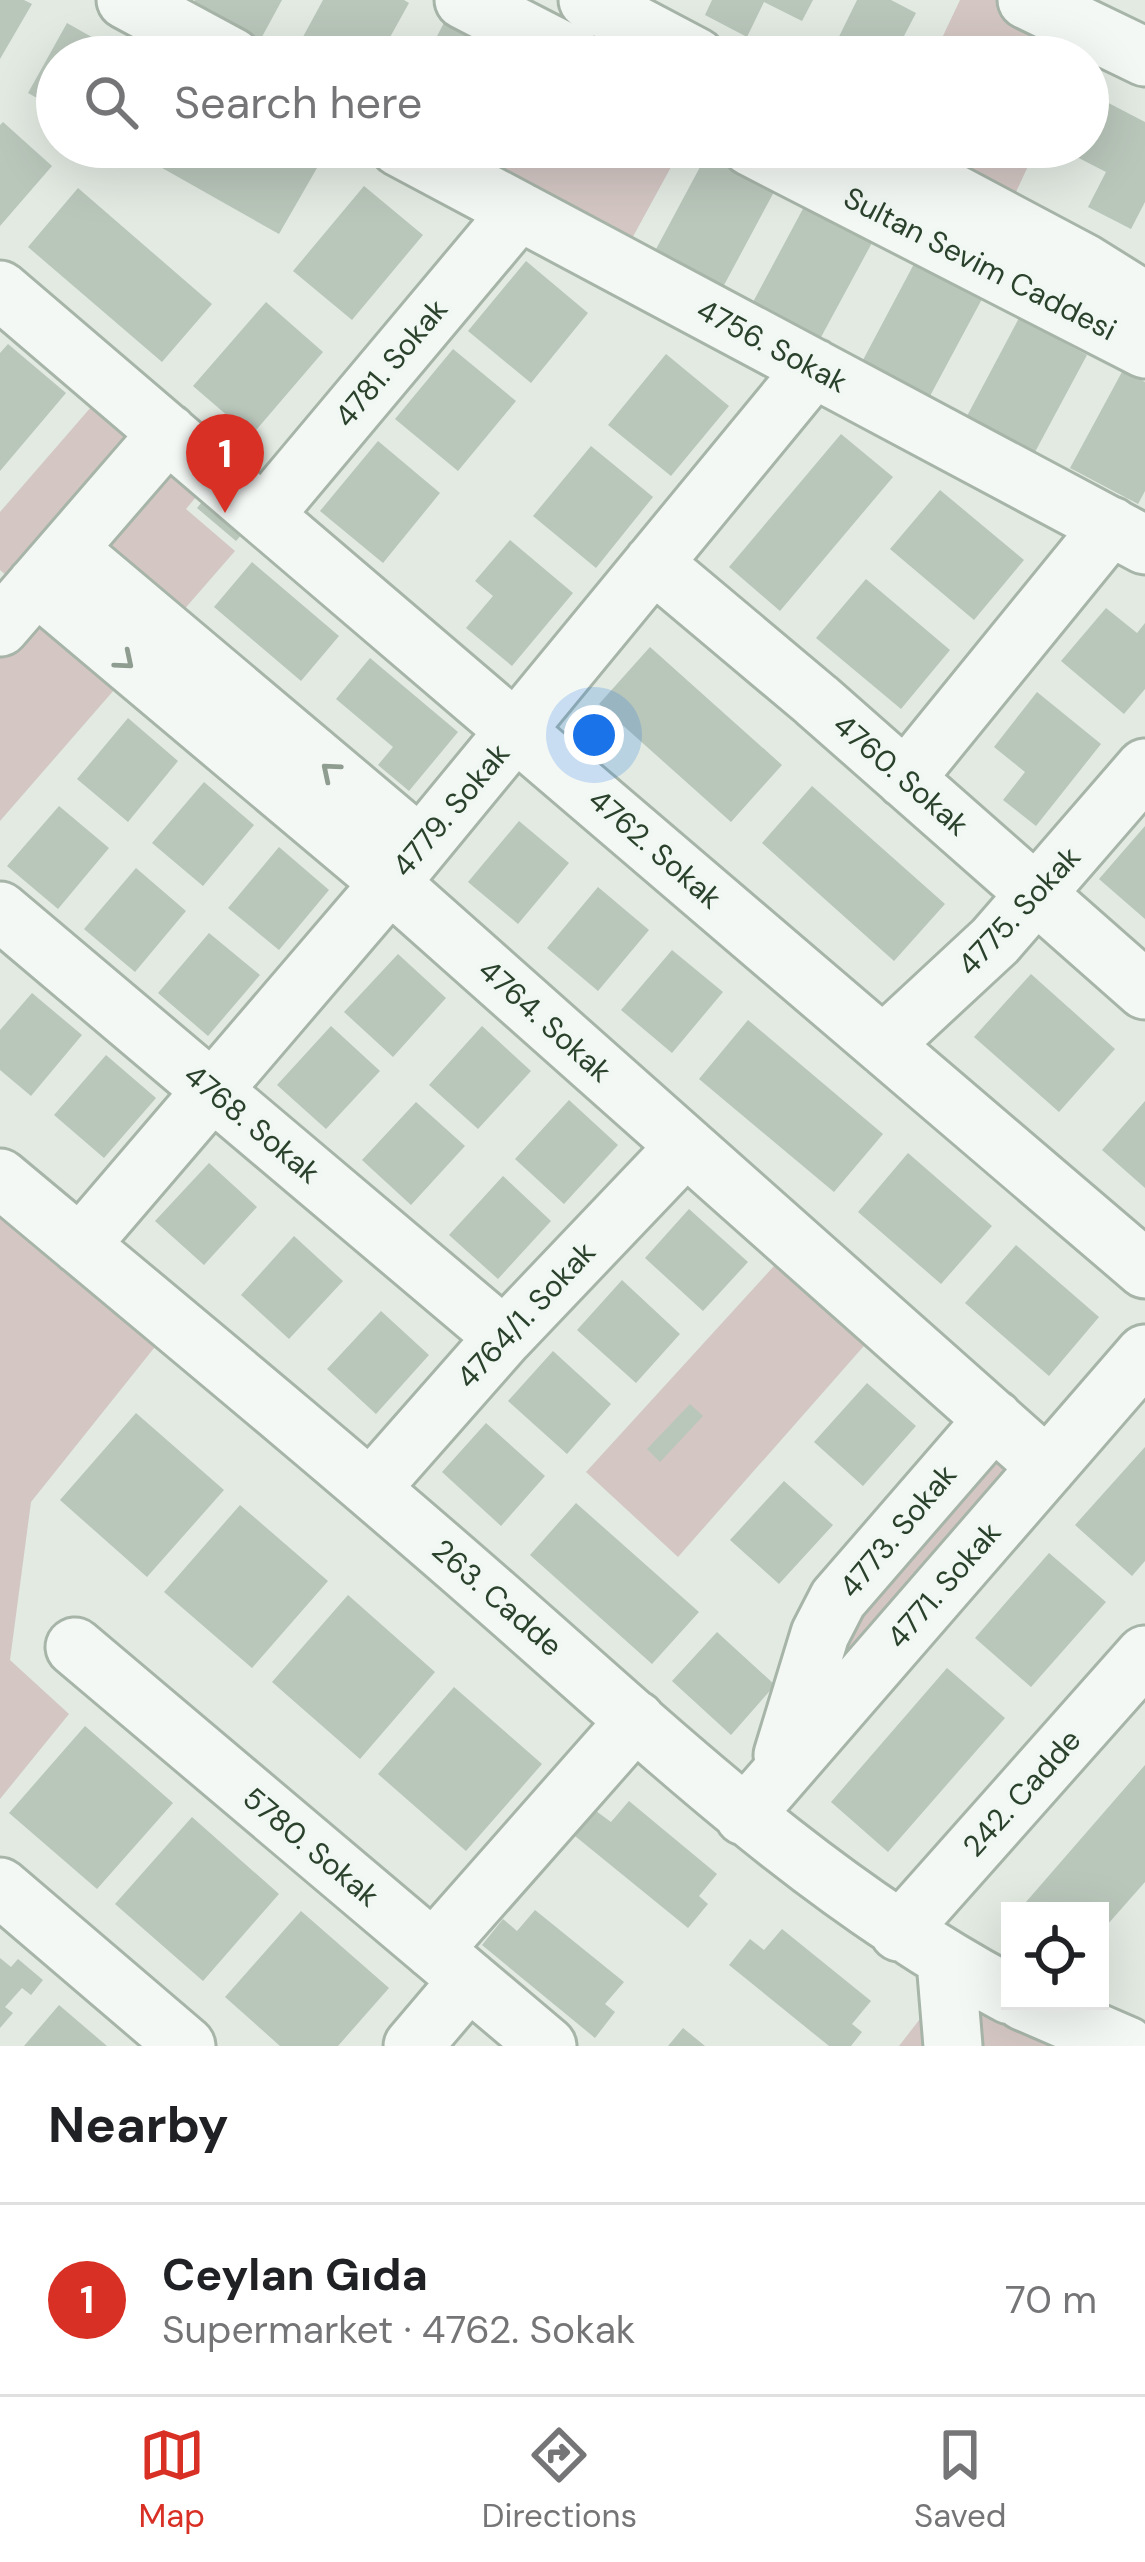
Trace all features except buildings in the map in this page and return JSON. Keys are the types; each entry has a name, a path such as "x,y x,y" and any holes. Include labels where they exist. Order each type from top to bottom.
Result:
{"street":[{"path":"126,0 193,36"},
{"path":"464,0 533,36"},
{"path":"588,0 656,36"},
{"path":"1027,0 1102,36"},
{"path":"1109,40 1145,57"},
{"name":"4756. Sokak","path":"438,168 1128,536"},
{"name":"Sultan Sevim Caddesi","path":"792,168 1145,349"},
{"path":"905,168 1084,263 1145,301"},
{"name":"4781. Sokak","path":"264,515 519,211"},
{"name":"4762. Sokak","path":"2,296 1145,1268"},
{"name":"4779. Sokak","path":"80,1245 405,865 814,368"},
{"path":"34,587 168,434"},
{"path":"905,779 1128,536"},
{"name":"4760. Sokak","path":"653,563 1145,990"},
{"name":"4764. Sokak","path":"34,587 405,865 686,1146 1047,1467"},
{"name":"4775. Sokak","path":"884,1045 995,941 1145,768"},
{"name":"4768. Sokak","path":"0,911 504,1337"},
{"name":"4764/1. Sokak","path":"370,1488 504,1337 686,1146"},
{"name":"263. Cadde","path":"0,1178 370,1488 636,1720 757,1802 923,1947 1001,1990"},
{"name":"4771. Sokak","path":"757,1802 1145,1354"},
{"name":"4773. Sokak","path":"757,1802 790,1739 820,1634 838,1599 994,1419"},
{"name":"5780. Sokak","path":"75,1647 547,2046"},
{"name":"242. Cadde","path":"923,1947 1145,1654"},
{"path":"413,2046 451,1965 636,1720"},
{"path":"0,1887 186,2046"},
{"path":"923,1947 953,2046"},
{"path":"1044,2010 1127,2046"}],"shaded area":[{"path":"960,0 1027,0 1061,36 943,36"},
{"path":"484,168 671,168 618,264 474,187"},
{"path":"922,168 1027,168 1003,220"},
{"path":"111,384 215,474 186,509 235,551 0,821 0,626 28,594 0,570 0,512"},
{"path":"0,1178 174,1323 31,1502 10,1660 69,1714 0,1799"},
{"path":"795,1243 885,1322 678,1557 586,1472"},
{"path":"995,1432 1034,1466 803,1738 827,1638"},
{"path":"947,1984 1001,2000 1001,2010 1037,2010 1061,2017 1050,2046 899,2046"}],"place":[{"name":"Ceylan Gıda","path":"225,513"}]}
